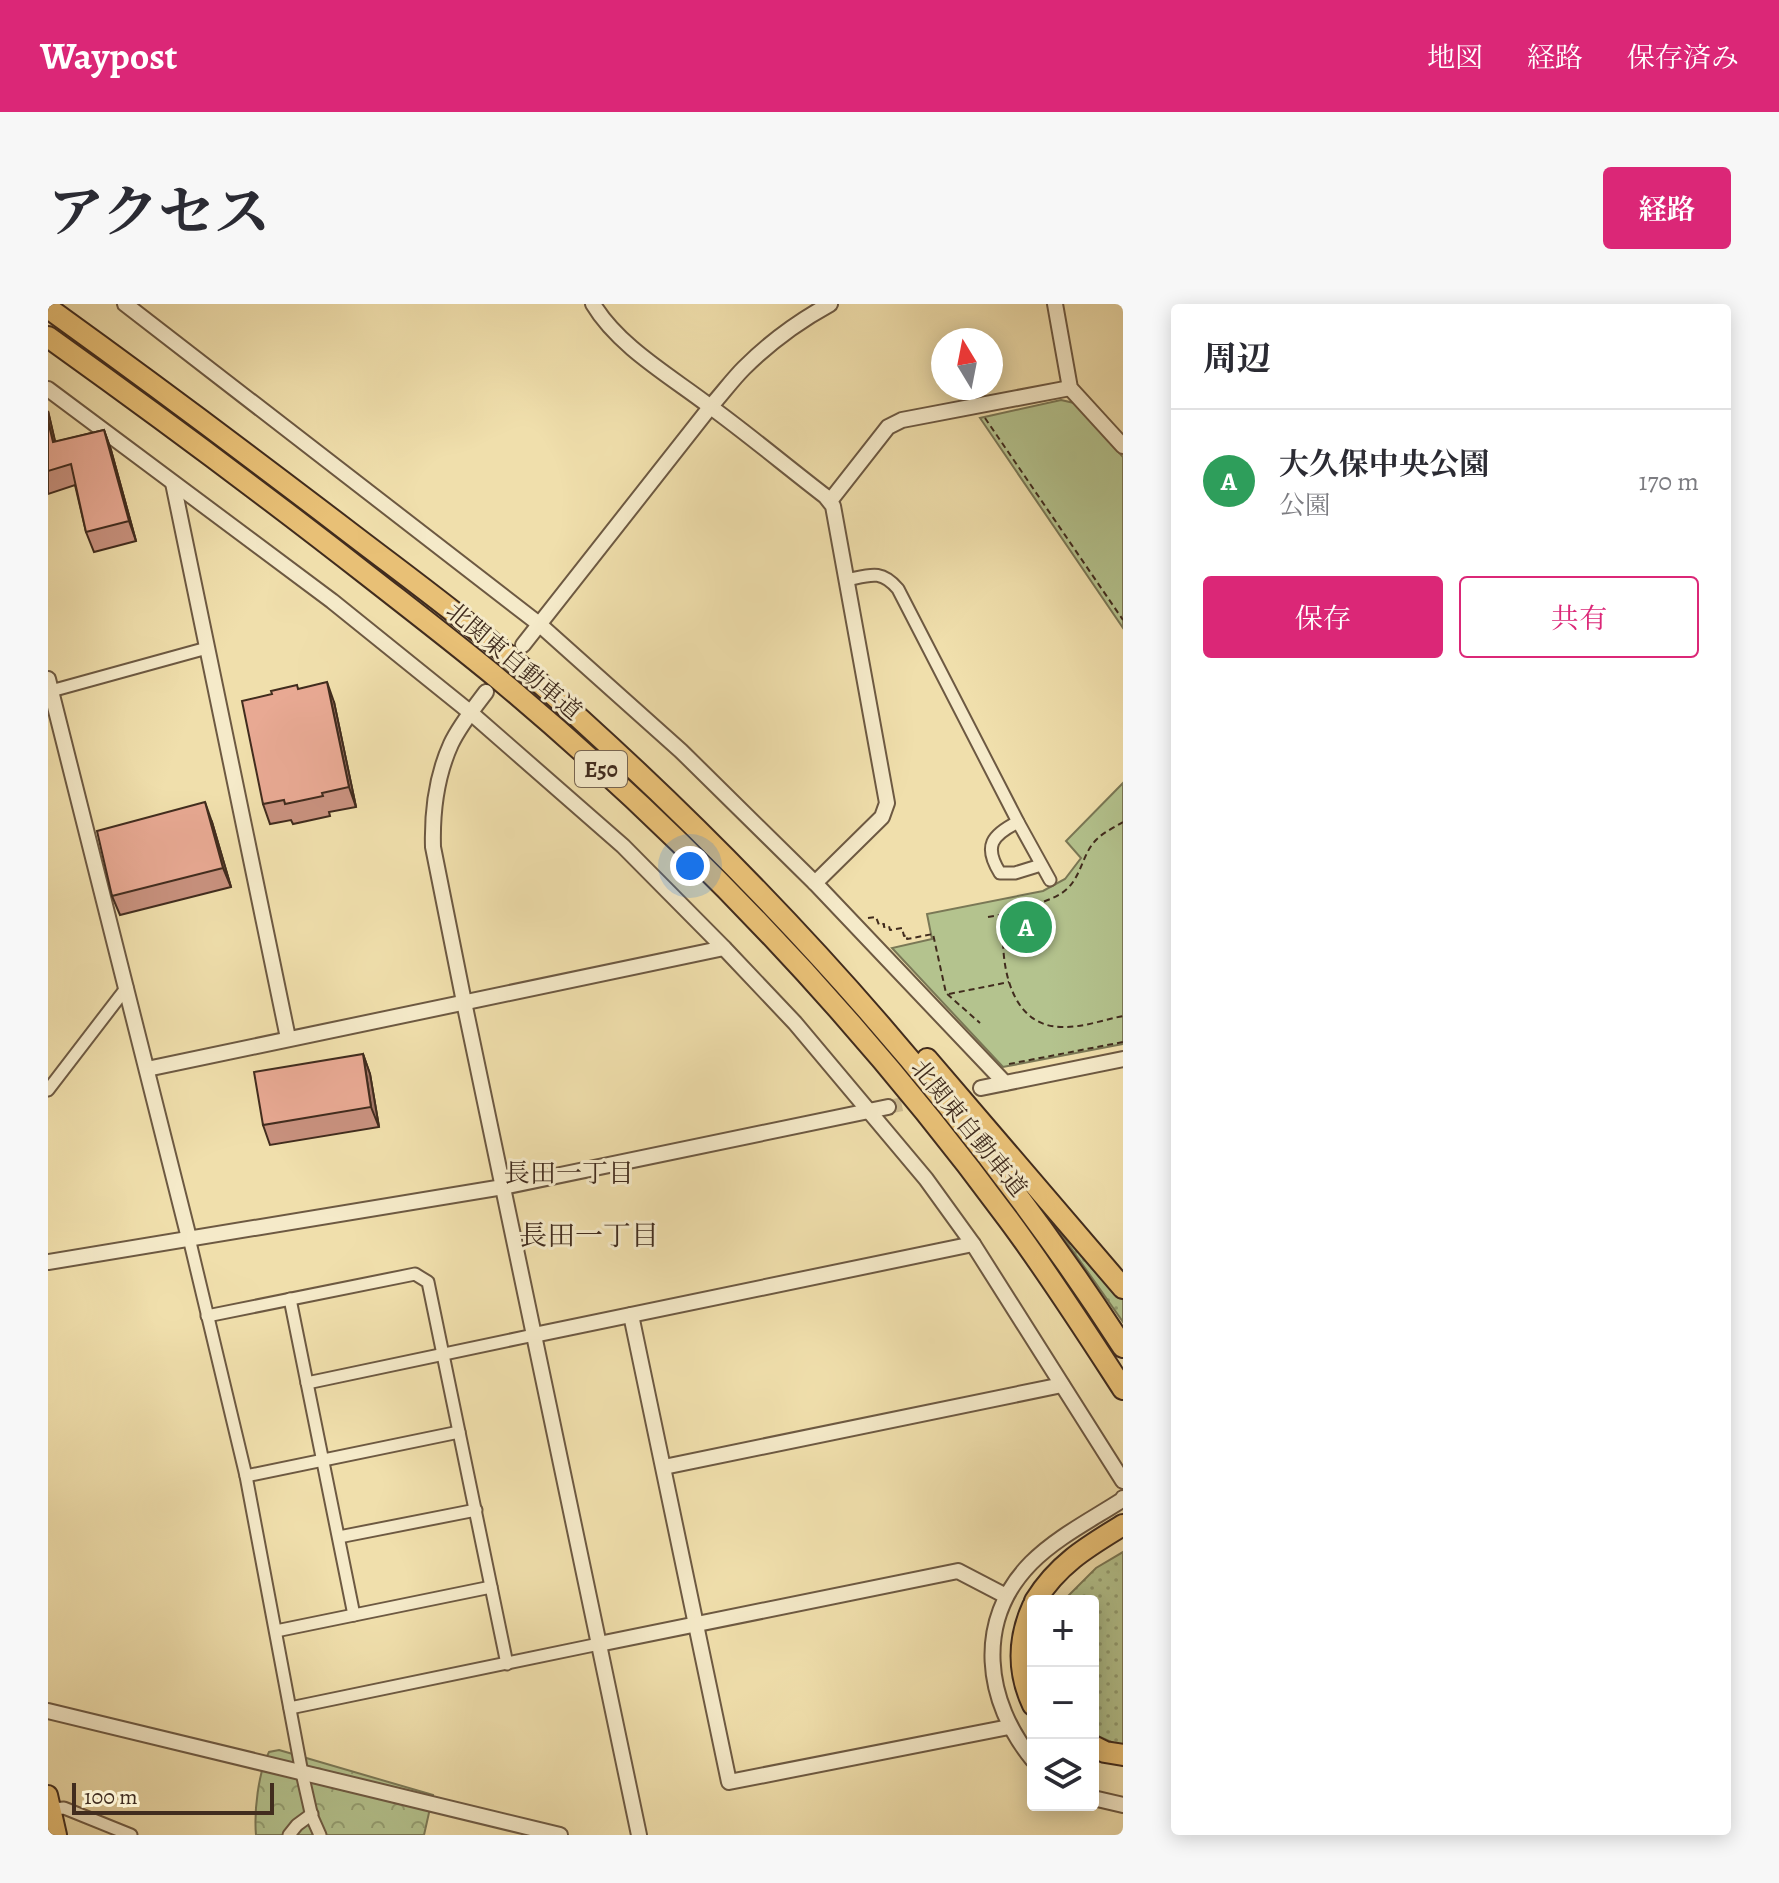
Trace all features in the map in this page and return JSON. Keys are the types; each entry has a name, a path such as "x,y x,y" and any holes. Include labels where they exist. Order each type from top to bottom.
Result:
{"highway":[{"name":"北関東自動車道","path":"48,308 424,589 522,667 706,837 871,1012 944,1099 1030,1212 1123,1347"},
{"name":"北関東自動車道","path":"48,337 359,568 508,687 605,773 761,926 922,1108 1008,1219 1123,1389"},
{"path":"779,912 879,1006 958,1093 1123,1288"},
{"path":"1062,1297 1092,1362 1123,1409"},
{"path":"1039,1595 1060,1568 1123,1525"},
{"path":"1056,1595 1072,1576 1123,1539"},
{"path":"1027,1620 1022,1641 1022,1662 1027,1688"},
{"path":"1099,1749 1123,1755"},
{"path":"1099,1763 1123,1770"},
{"path":"50,1802 57,1835"}],"street":[{"path":"125,304 539,624 681,751 815,883 1005,1083"},
{"path":"593,304 602,319 640,354 830,501 887,803 882,817 815,883"},
{"path":"523,645 743,369 779,337 830,304"},
{"path":"1055,304 1070,388 1123,446"},
{"path":"830,501 888,427 902,420 1070,388"},
{"path":"48,389 332,601 471,713 623,846 724,948 795,1023 926,1179 973,1244 1123,1481"},
{"path":"173,483 288,1038"},
{"path":"847,580 879,574 898,589 1050,880"},
{"path":"207,648 50,685 246,1476 302,1773 320,1835"},
{"path":"486,692 452,742 441,771 432,822 435,859 639,1835"},
{"path":"1018,822 994,838 990,848 994,863 1000,873 1015,873 1041,865"},
{"path":"147,1069 724,948"},
{"path":"48,1090 127,987"},
{"path":"981,1088 1123,1059"},
{"path":"48,1262 503,1187 888,1107"},
{"path":"307,1383 973,1244"},
{"path":"207,1316 415,1274 428,1282 507,1664"},
{"path":"290,1299 354,1615"},
{"path":"631,1315 729,1782 1009,1727"},
{"path":"664,1467 1062,1385"},
{"path":"246,1476 459,1432"},
{"path":"1027,1752 1009,1727 995,1686 992,1661 999,1612 1006,1596 1029,1564 1062,1537 1123,1498"},
{"path":"339,1537 476,1510"},
{"path":"290,1708 958,1571 1006,1596"},
{"path":"276,1631 491,1587"},
{"path":"48,1711 560,1835"},
{"path":"1099,1799 1123,1805"},
{"path":"50,1802 131,1835"},
{"path":"289,1835 312,1814"}],"path":[{"path":"985,417 1123,620"},
{"path":"988,917 1052,899 1070,887 1096,840 1123,822"},
{"path":"1017,911 1008,922 1003,938 1009,982 1018,1003 1029,1016 1045,1024 1066,1027 1123,1016"},
{"path":"851,921 867,915 868,918 876,917 879,925 889,926 890,930 902,928 907,939 933,934 948,994 980,1023"},
{"path":"948,994 1009,982"},
{"path":"1005,1064 1123,1042"}],"green space":[{"path":"1061,400 1074,403 1123,457 1123,628 980,418"},
{"path":"1123,783 1123,1044 1003,1067 892,948 932,939 927,914 1043,891 1065,879 1081,858 1066,841"},
{"path":"1058,1220 1123,1295 1123,1322 1054,1224"},
{"path":"1123,1552 1123,1744 1099,1737 1099,1595 1069,1595 1096,1568"},
{"path":"279,1750 433,1795 424,1835 256,1835 256,1804 262,1771 269,1752"}],"building":[{"path":"48,421 53,442 104,430 129,521 86,532 71,464 48,471"},
{"path":"327,682 349,787 285,804 284,800 263,804 242,701 297,685 298,689"},
{"path":"205,802 223,868 112,896 97,831"},
{"path":"363,1054 371,1107 263,1125 254,1072"}],"tunnel":[{"path":"888,1107 923,1100"}],"place":[{"name":"大久保中央公園","path":"1026,927"}],"district":[{"name":"長田一丁目","path":"569,1173"},
{"name":"長田一丁目","path":"589,1235"}]}
